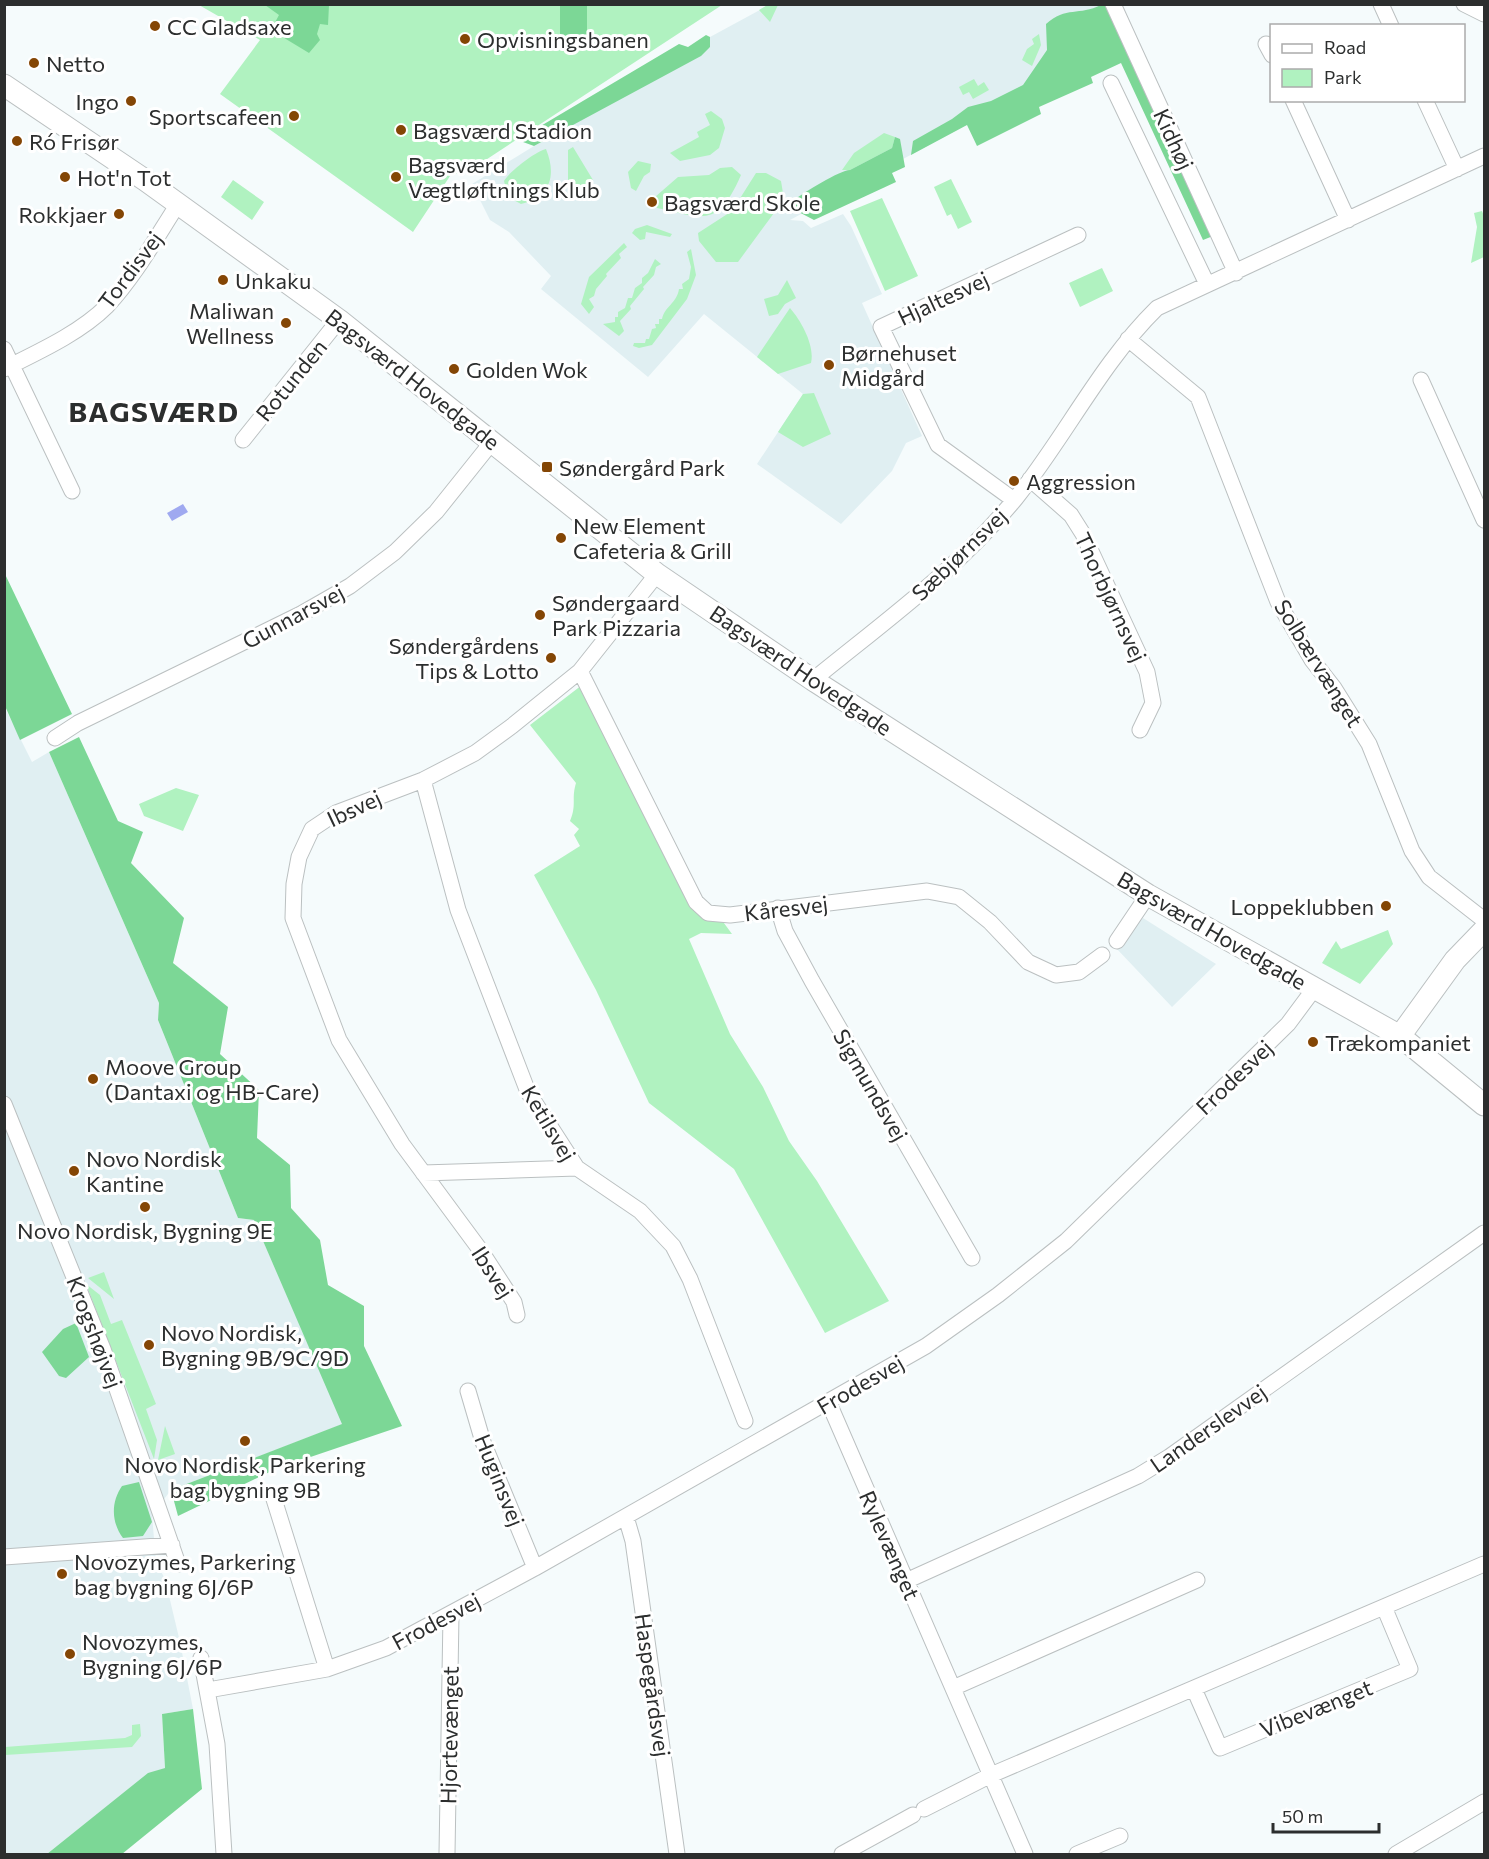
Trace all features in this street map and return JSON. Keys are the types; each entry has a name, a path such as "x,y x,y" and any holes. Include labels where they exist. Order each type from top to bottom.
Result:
{"street":[{"name":"Kidhøj","path":"1113,4 1236,273"},
{"path":"1381,4 1390,24"},
{"path":"1464,4 1485,14"},
{"path":"1111,83 1207,284"},
{"name":"Bagsværd Hovedgade","path":"4,85 178,204 339,320 657,574 813,680 1148,895 1400,1036 1485,1105"},
{"path":"1294,102 1348,220"},
{"path":"1426,102 1457,169"},
{"name":"Sæbjørnsvej","path":"813,680 934,583 971,548 1014,500 1128,339 1157,308 1485,156"},
{"name":"Tordisvej","path":"8,367 81,327 106,307 128,280 178,204"},
{"name":"Hjaltesvej","path":"1014,500 938,445 881,327 1078,235"},
{"name":"Rotunden","path":"243,440 339,320"},
{"name":"Solbærvænget","path":"1128,339 1198,397 1278,602 1312,660 1369,744 1412,851 1429,877 1485,920"},
{"path":"4,349 8,367 72,491"},
{"path":"1421,380 1485,520"},
{"name":"Gunnarsvej","path":"55,738 78,723 301,614 350,586 395,552 436,512 492,442"},
{"name":"Thorbjørnsvej","path":"1030,479 1065,508 1083,534 1147,672 1153,703 1140,730"},
{"name":"Ibsvej","path":"517,1315 514,1302 481,1251 402,1144 339,1040 293,918 298,857 312,829 351,805 423,780 475,753 580,671 657,574"},
{"name":"Kåresvej","path":"580,671 696,902 708,913 729,915 927,891 959,897 990,922 1028,962 1056,975 1079,972 1102,955"},
{"name":"Ketilsvej","path":"423,780 458,910 528,1092 577,1168 640,1211 673,1246 690,1279 745,1421"},
{"path":"1117,941 1148,895"},
{"name":"Sigmundsvej","path":"778,908 785,931 812,981 972,1258"},
{"path":"1400,1036 1455,960 1485,930"},
{"name":"Frodesvej","path":"208,1690 327,1669 386,1648 451,1615 926,1346 998,1295 1065,1241 1288,1024 1314,988"},
{"name":"Krogshøjvej","path":"4,1104 103,1349 178,1564"},
{"path":"423,1173 577,1168"},
{"name":"Landerslevvej","path":"906,1581 1154,1467 1485,1233"},
{"name":"Huginsvej","path":"468,1391 483,1442 535,1568"},
{"name":"Rylevænget","path":"828,1401 1025,1854"},
{"path":"273,1496 327,1669"},
{"name":"Haspegårdsvej","path":"626,1517 633,1541 677,1854"},
{"path":"4,1557 172,1545"},
{"path":"842,1854 991,1775 1485,1564"},
{"path":"953,1688 1197,1580"},
{"name":"Vibevænget","path":"1194,1689 1220,1748 1410,1670 1384,1607"},
{"name":"Hjortevænget","path":"447,1854 451,1615"},
{"path":"201,1658 217,1744 224,1854"},
{"path":"1396,1854 1485,1802"},
{"path":"1077,1854 1120,1836"}],"shaded area":[{"name":"Bagsværd Skole","path":"769,5 1105,5 1122,41 790,220 803,221 811,228 843,214 851,226 882,294 862,303 922,436 906,443 892,471 841,524 757,464 803,394 704,314 648,377 541,289 551,276 509,232 490,220 472,184 534,146 710,47 710,37"},
{"path":"4,706 32,762 49,752 159,1003 158,1020 238,1218 254,1220 343,1424 171,1490 152,1515 156,1562 165,1579 193,1709 162,1714 165,1768 148,1774 47,1854 4,1854"},
{"path":"1143,918 1216,964 1172,1007 1116,948"}],"green space":[{"path":"769,4 778,5 770,22 759,10"},
{"name":"Bagsværd Stadion","path":"199,5 722,5 475,167 450,176 413,232 220,94 260,40"},
{"path":"265,5 329,5 328,25 320,24 317,34 320,40 309,53 271,30 279,15"},
{"path":"560,5 587,5 587,39 560,44"},
{"path":"1105,5 1213,236 1203,240 1121,63 1091,77 1093,83 1039,107 1041,114 977,146 967,125 911,155 913,141 968,107 991,101 1023,85 1047,50 1046,24 1053,18"},
{"path":"1039,34 1041,45 1032,66 1022,60 1027,49 1034,44 1032,39"},
{"path":"706,35 710,37 710,47 701,56 534,146 523,142 539,127 679,44 688,47"},
{"path":"974,79 978,86 984,82 989,90 973,99 969,92 963,95 959,87"},
{"path":"711,111 722,119 725,128 719,148 710,155 680,161 670,153 699,137 697,132 710,125 705,114"},
{"path":"884,133 895,137 892,148 850,170 842,170 854,153"},
{"path":"895,137 900,139 905,167 892,173 896,182 814,220 793,209 794,200 813,187 892,148"},
{"path":"573,147 593,180 583,188 568,180 568,150"},
{"path":"546,149 551,177 545,191 539,197 521,204 508,197 504,181 507,177 517,167"},
{"path":"638,161 651,164 650,172 644,176 636,191 631,188 628,172"},
{"path":"732,167 741,175 733,192 725,204 709,215 688,215 657,208 655,205 655,197 678,177 709,175 720,168"},
{"path":"756,173 766,173 781,181 786,211 774,213 738,262 716,262 699,241 698,233 732,211"},
{"path":"951,179 972,222 958,229 951,214 947,216 934,187"},
{"path":"233,180 264,202 252,220 221,197"},
{"path":"882,198 918,276 885,291 850,211"},
{"path":"1482,211 1484,257 1471,263 1477,227 1474,213"},
{"path":"647,225 672,234 670,237 646,232 645,239 640,240 632,233 635,229"},
{"path":"624,243 627,247 619,254 621,258 606,274 607,276 596,289 594,296 589,299 594,307 589,314 581,304 589,277"},
{"path":"691,249 696,275 687,299 652,345 639,348 633,346 634,343 645,343 646,339 649,339 652,329 656,328 655,324 659,324 659,319 662,319 676,298 679,289 683,289 682,284 689,279 691,267 687,252"},
{"path":"655,259 661,264 656,267 654,275 620,321 624,331 619,336 603,324 615,322 618,312 625,308 628,298 632,298 635,288 642,283 642,278 648,273"},
{"path":"1102,268 1113,291 1080,307 1069,283"},
{"path":"787,280 796,298 785,304 778,314 769,316 764,299 778,295"},
{"path":"790,308 806,334 811,349 811,363 778,374 757,357"},
{"path":"814,393 831,434 803,447 778,432 803,394"},
{"path":"4,572 72,714 20,740 5,706"},
{"path":"582,685 700,915 721,919 732,934 701,933 689,939 730,1034 763,1087 789,1141 817,1181 889,1301 825,1333 734,1169 649,1103 596,990 534,875 580,846 574,835 579,829 570,821 576,783 530,725"},
{"path":"79,737 118,821 143,832 131,863 184,918 173,963 228,1007 220,1054 259,1090 257,1138 290,1165 291,1208 320,1240 328,1285 364,1306 364,1346 402,1426 278,1468 178,1516 171,1490 342,1424 254,1220 238,1218 158,1020 159,1003 49,752"},
{"path":"176,788 199,795 183,831 144,816 139,804"},
{"path":"1388,930 1393,944 1360,984 1322,963 1336,941 1341,949"},
{"path":"104,1272 114,1299 88,1278"},
{"path":"86,1284 100,1295 111,1324 122,1320 156,1404 146,1409 157,1440 154,1459"},
{"path":"76,1323 89,1357 66,1378 59,1376 42,1352 63,1329"},
{"path":"165,1426 175,1454 158,1460"},
{"path":"139,1482 152,1522 143,1536 123,1538 116,1525 114,1505 122,1486"},
{"path":"193,1709 202,1789 122,1854 47,1854 148,1773 165,1768 162,1714"},
{"path":"140,1724 141,1736 132,1747 5,1755 5,1747 125,1738 132,1735 132,1725"}],"water":[{"path":"183,504 188,512 172,521 167,513"}],"place":[{"name":"CC Gladsaxe","path":"155,26"},
{"name":"Opvisningsbanen","path":"465,39"},
{"name":"Netto","path":"34,63"},
{"name":"Ingo","path":"131,101"},
{"name":"Sportscafeen","path":"294,116"},
{"name":"Bagsværd Stadion","path":"401,130"},
{"name":"Ró Frisør","path":"17,141"},
{"name":"Hot'n Tot","path":"65,177"},
{"name":"Bagsværd Vægtløftnings Klub","path":"396,177"},
{"name":"Bagsværd Skole","path":"652,202"},
{"name":"Rokkjaer","path":"119,214"},
{"name":"Unkaku","path":"223,280"},
{"name":"Maliwan Wellness","path":"286,323"},
{"name":"Børnehuset Midgård","path":"829,365"},
{"name":"Golden Wok","path":"454,369"},
{"name":"Søndergård Park","path":"547,467"},
{"name":"Aggression","path":"1014,481"},
{"name":"New Element Cafeteria & Grill","path":"561,538"},
{"name":"Søndergaard Park Pizzaria","path":"540,615"},
{"name":"Søndergårdens Tips & Lotto","path":"551,658"},
{"name":"Loppeklubben","path":"1386,906"},
{"name":"Trækompaniet","path":"1313,1042"},
{"name":"Moove Group (Dantaxi og HB-Care)","path":"93,1079"},
{"name":"Novo Nordisk Kantine","path":"74,1171"},
{"name":"Novo Nordisk, Bygning 9E","path":"145,1207"},
{"name":"Novo Nordisk, Bygning 9B/9C/9D","path":"149,1345"},
{"name":"Novo Nordisk, Parkering bag bygning 9B","path":"245,1441"},
{"name":"Novozymes, Parkering bag bygning 6J/6P","path":"62,1574"},
{"name":"Novozymes, Bygning 6J/6P","path":"70,1654"}],"district":[{"name":"BAGSVÆRD","path":"154,411"}]}
